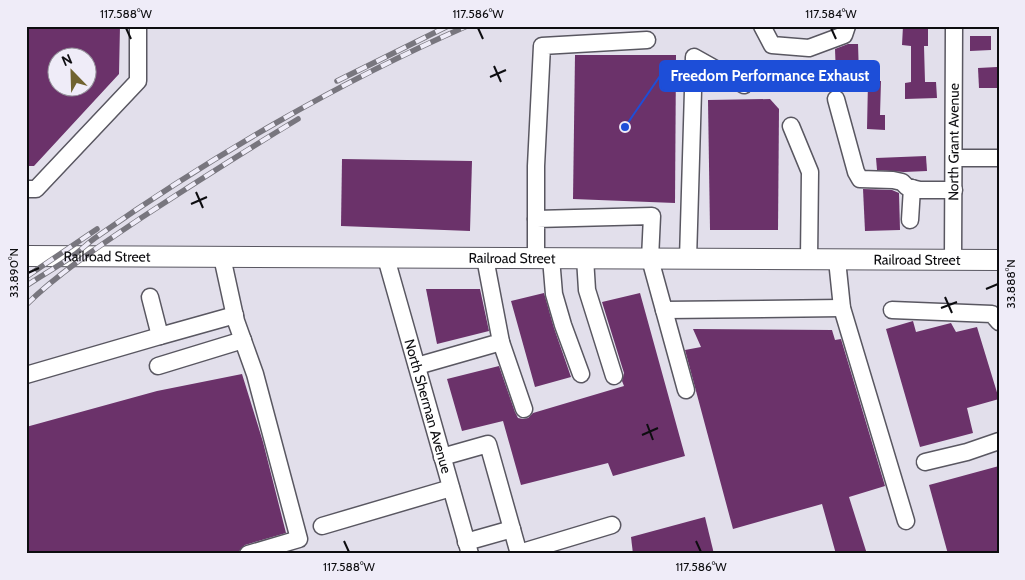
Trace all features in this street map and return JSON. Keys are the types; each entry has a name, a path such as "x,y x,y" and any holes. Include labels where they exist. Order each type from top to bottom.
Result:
{"main road":[{"name":"Railroad Street","path":"26,256 999,260"}],"street":[{"path":"26,189 36,189 138,81 138,26"},
{"path":"762,26 772,45 809,48 844,35 847,26"},
{"name":"North Grant Avenue","path":"954,26 954,260"},
{"path":"580,374 543,258 536,219 536,166 542,46 647,40"},
{"path":"688,259 694,57 744,86"},
{"path":"836,99 856,172 860,179 893,180 902,182 907,187 920,190 954,190"},
{"path":"791,126 810,172 809,260"},
{"path":"954,158 999,158"},
{"path":"910,220 912,188"},
{"path":"536,219 652,216 650,259 686,390"},
{"path":"222,256 234,315 255,374 299,539 248,554"},
{"name":"North Sherman Avenue","path":"386,258 468,548"},
{"path":"485,258 501,342 524,409"},
{"path":"585,258 587,290 614,376"},
{"path":"837,260 842,308 906,521"},
{"path":"150,297 160,336"},
{"path":"664,310 842,308"},
{"path":"892,310 992,314 998,318"},
{"path":"26,375 234,315"},
{"path":"158,366 243,340"},
{"path":"416,366 501,342"},
{"path":"925,462 967,452 999,441"},
{"path":"442,457 488,444 519,553 612,525"},
{"path":"322,526 451,488"},
{"path":"468,548 512,529"}],"building":[{"path":"26,26 120,26 119,74 98,97 98,48 48,48 48,98 97,98 34,166 26,166"},
{"path":"903,26 928,26 928,46 924,46 925,82 936,82 937,98 905,99 905,83 911,82 911,46 902,45"},
{"path":"970,36 991,36 991,50 970,51"},
{"path":"848,44 858,44 859,76 836,76 835,49"},
{"path":"575,55 676,55 675,203 573,199"},
{"path":"997,67 998,88 979,88 978,68"},
{"path":"868,81 881,81 880,115 885,115 885,130 867,129"},
{"path":"770,99 779,109 778,230 710,230 708,100"},
{"path":"926,156 927,171 877,170 876,158"},
{"path":"342,159 472,161 470,231 341,226"},
{"path":"863,189 892,190 899,193 900,230 865,231"},
{"path":"426,289 480,289 489,331 437,344"},
{"path":"544,293 571,377 535,387 511,301"},
{"path":"640,293 685,456 613,476 608,463 521,485 503,421 462,431 447,379 499,366 515,412 518,418 523,419 528,418 533,413 624,386 622,381 624,373 602,302"},
{"path":"913,321 916,332 951,323 956,332 977,327 999,399 967,408 973,433 920,447 886,329"},
{"path":"693,329 832,330 835,340 841,339 885,486 849,497 867,554 836,554 822,504 733,529 685,350 701,347"},
{"path":"242,374 263,442 286,533 245,545 236,554 26,554 26,427 157,391"},
{"path":"999,466 999,554 948,554 929,485"},
{"path":"705,517 714,554 633,554 631,537"}],"railway":[{"path":"337,81 448,26"},
{"path":"26,286 77,253 138,208 276,123 371,72 467,26"},
{"path":"26,305 67,270 111,238 298,119"},
{"path":"26,277 97,229"}],"place":[{"name":"Freedom Performance Exhaust","path":"625,127"}]}
